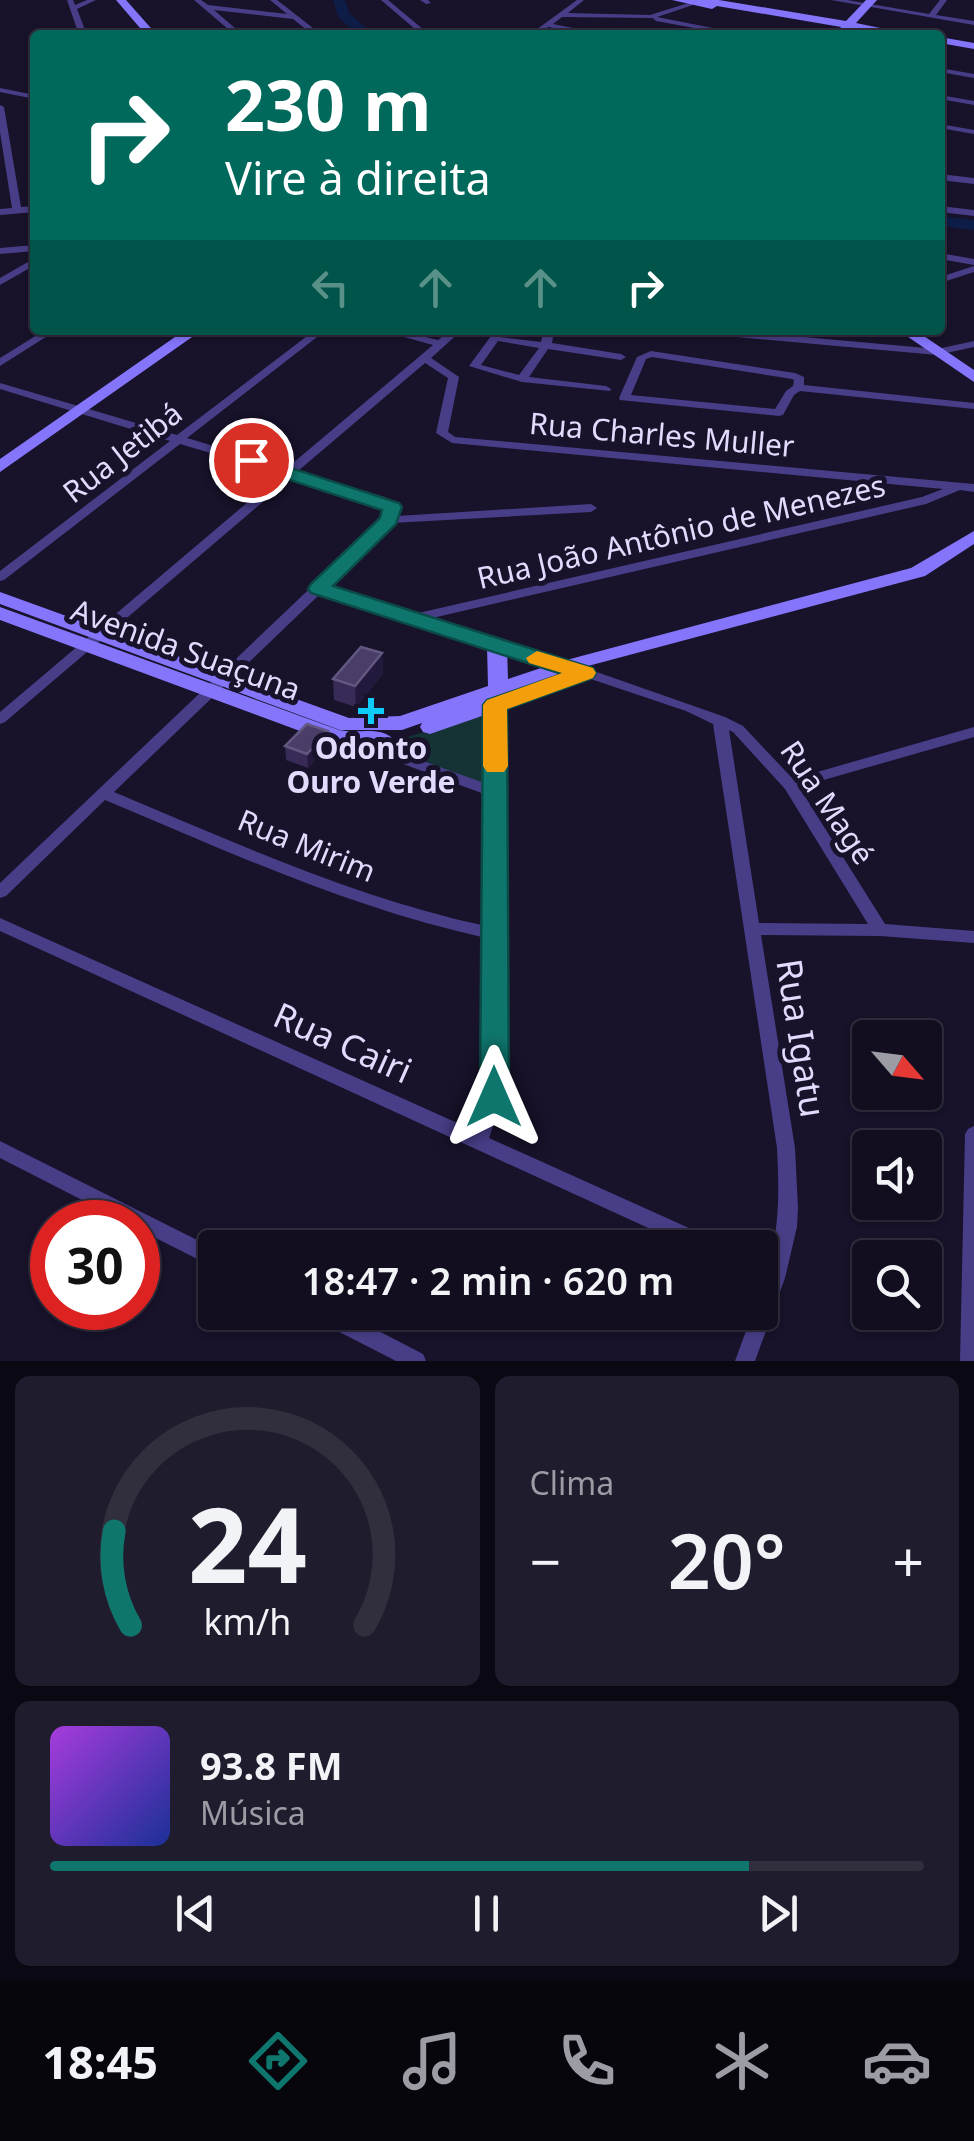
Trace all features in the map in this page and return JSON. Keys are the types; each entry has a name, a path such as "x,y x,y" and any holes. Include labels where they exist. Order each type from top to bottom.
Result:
{"street":[{"path":"81,30 72,4 92,0"},
{"path":"121,0 148,30"},
{"path":"132,0 159,30"},
{"path":"273,0 311,30"},
{"path":"384,0 420,30"},
{"path":"539,30 581,0"},
{"path":"677,0 703,1 844,29 869,3"},
{"path":"834,0 974,23"},
{"path":"930,16 944,0"},
{"path":"560,15 650,17 703,1"},
{"path":"201,3 292,17"},
{"path":"201,3 233,30"},
{"path":"650,17 718,30"},
{"path":"547,24 578,30"},
{"path":"945,43 974,48"},
{"path":"945,71 974,76"},
{"path":"0,90 30,96"},
{"path":"945,98 974,103"},
{"path":"0,107 4,174 13,184 17,211"},
{"path":"945,127 974,132"},
{"path":"945,178 974,181"},
{"path":"0,212 30,210"},
{"path":"945,210 974,214"},
{"path":"0,251 30,248"},
{"path":"945,257 974,262"},
{"path":"0,282 30,264"},
{"path":"945,278 974,269"},
{"path":"0,363 44,335"},
{"path":"0,467 170,335"},
{"path":"0,452 188,335"},
{"name":"Rua Jetibá","path":"0,577 315,335"},
{"path":"404,335 440,344"},
{"path":"0,719 451,335"},
{"path":"748,335 937,352 974,344"},
{"path":"912,335 974,377"},
{"path":"606,389 522,379 474,366 495,338 548,336 621,357"},
{"path":"522,379 548,336"},
{"path":"798,388 800,378 795,376 647,354 623,396 632,401 779,413 790,393 798,388 974,406"},
{"name":"Rua Charles Muller","path":"424,358 454,377 442,434 452,440 968,487"},
{"path":"0,386 287,471 390,504 393,511 389,520 318,589 0,892"},
{"name":"Rua João Antônio de Menezes","path":"410,619 968,487"},
{"path":"389,520 591,508"},
{"path":"349,732 392,737 575,669 918,572 974,536"},
{"path":"575,669 922,581 974,554"},
{"name":"Rua Magé","path":"318,589 575,669 720,720 750,740 790,785 880,930"},
{"name":"Avenida Suaçuna","path":"0,598 94,638 349,732"},
{"name":"Avenida Suaçuna","path":"0,614 94,638"},
{"path":"479,1139 494,1097 497,647"},
{"name":"Rua Igatu","path":"720,720 786,1148 788,1224 778,1248"},
{"path":"349,732 494,792"},
{"path":"790,785 974,732"},
{"name":"Rua Mirim","path":"104,792 390,908 494,934"},
{"name":"Rua Cairi","path":"0,924 674,1230"},
{"path":"752,929 880,930 974,937"},
{"path":"970,1361 974,1134"},
{"path":"0,1149 198,1250"},
{"path":"355,1330 416,1361"},
{"name":"Rua Igatu","path":"745,1361 753,1330"}],"green space":[{"path":"489,713 482,784 373,747"}],"building":[{"path":"361,647 382,653 355,686 333,679"},
{"path":"307,724 328,731 307,754 285,746"}],"waterway":[{"path":"339,0 343,14 361,30"},
{"path":"945,222 974,225"}],"slow traffic":[{"path":"496,766 495,705 584,673 537,658"}],"place":[{"name":"Odonto Ouro Verde","path":"371,711"}],"route":[{"path":"251,460 381,500 392,507 389,520 318,589 584,673 495,705 494,1097"}]}
